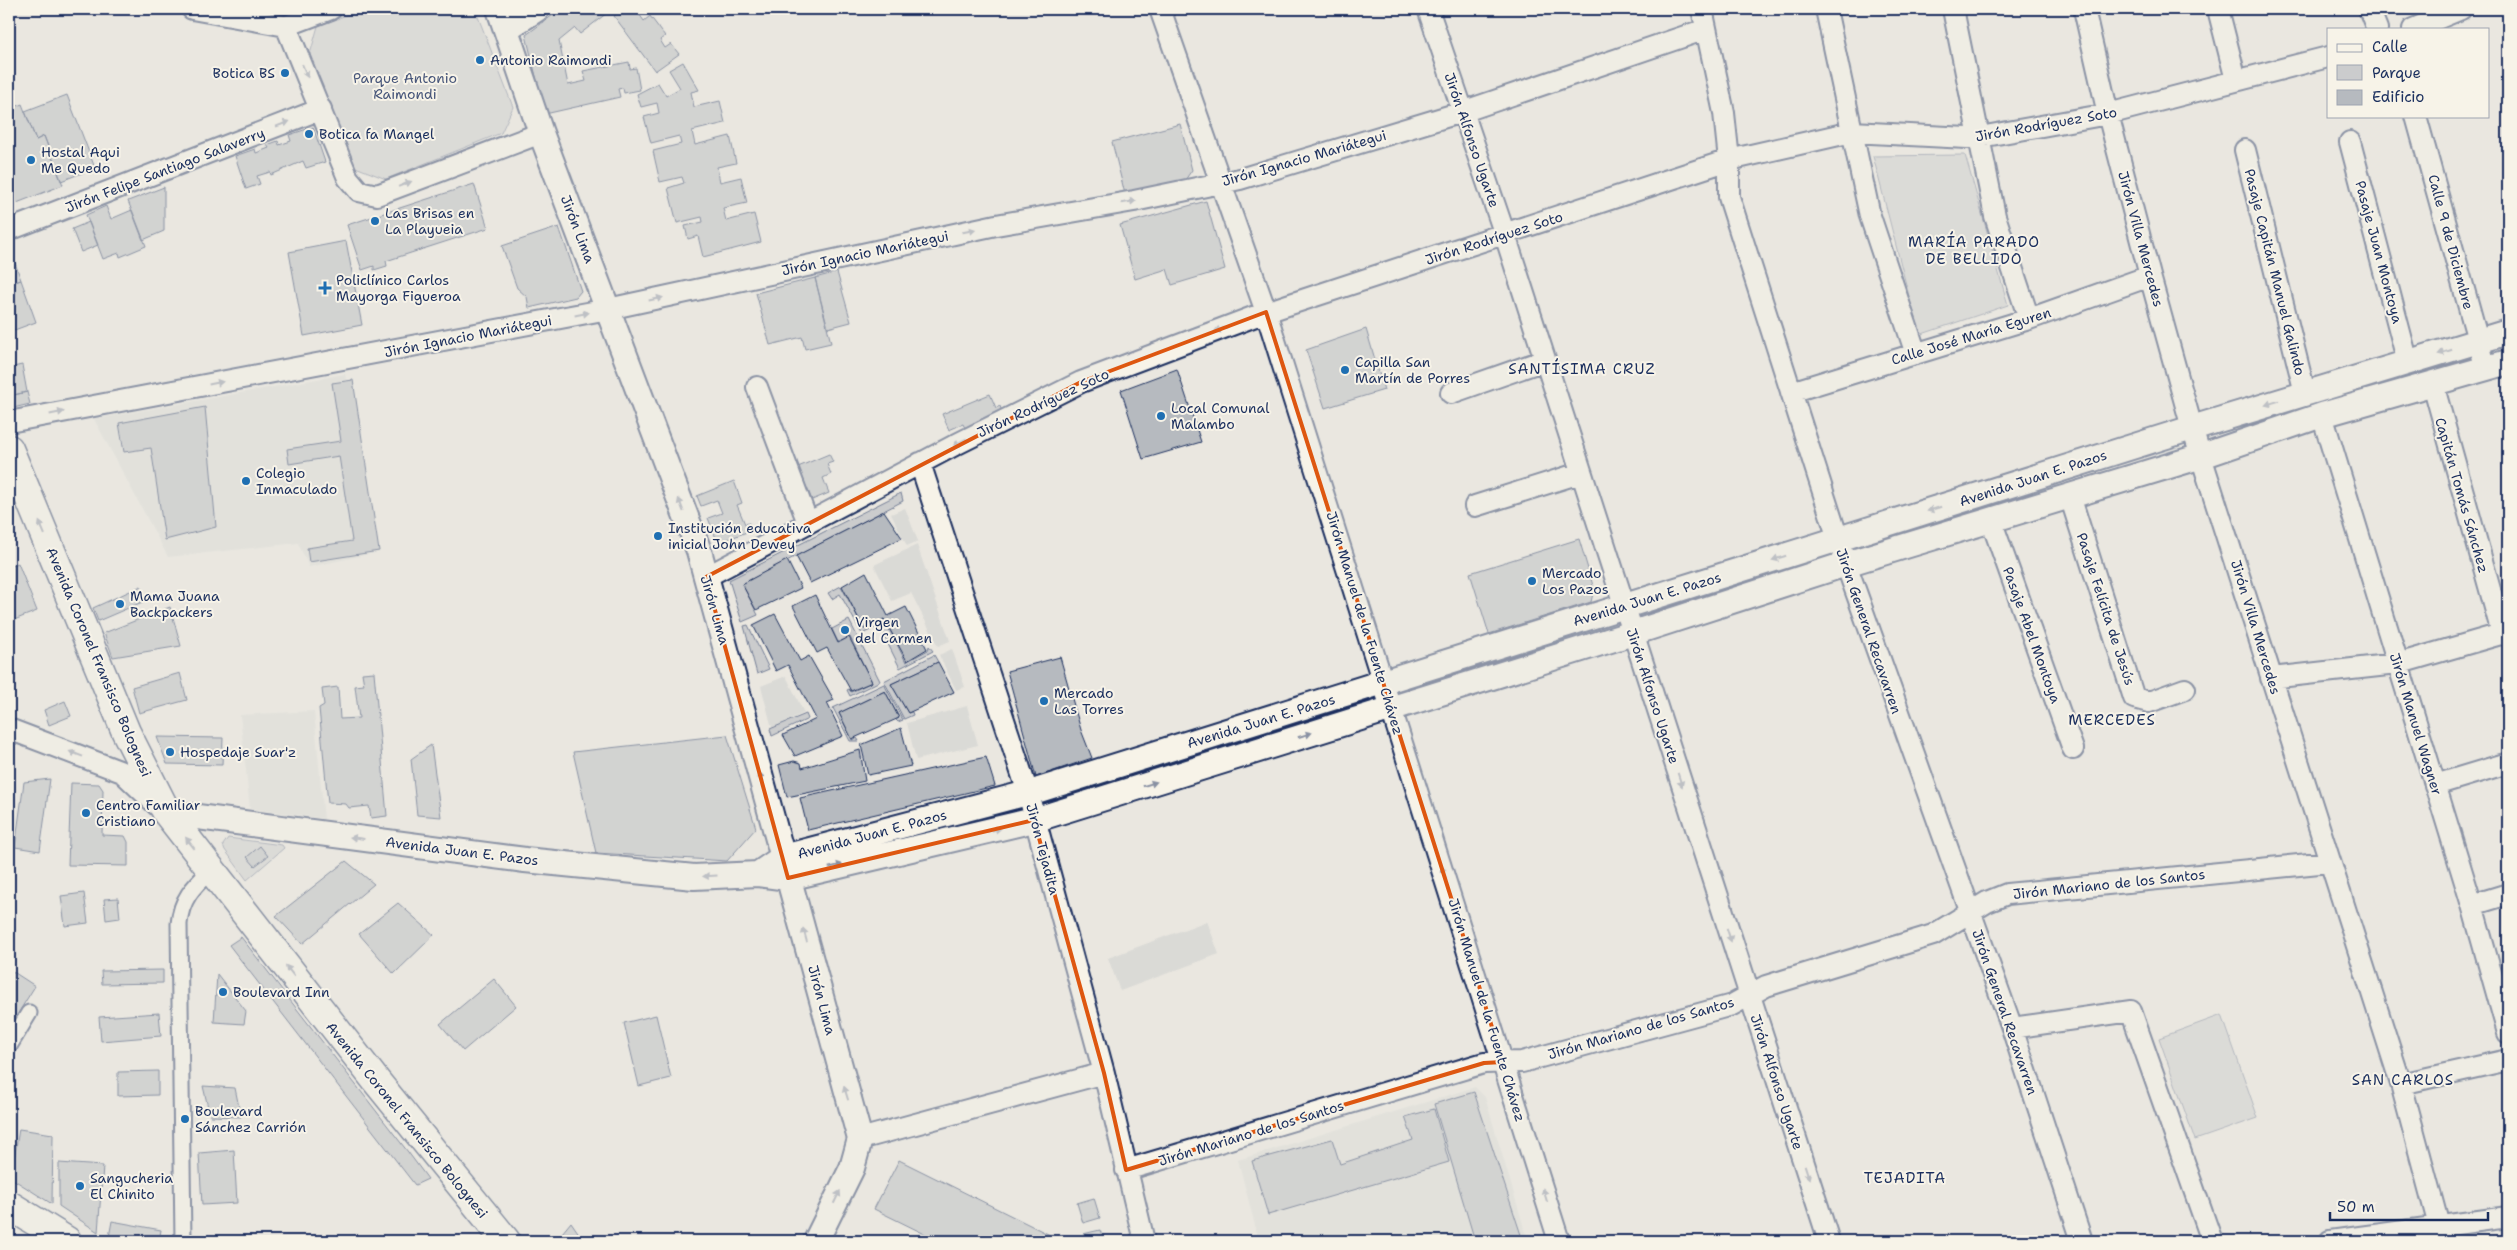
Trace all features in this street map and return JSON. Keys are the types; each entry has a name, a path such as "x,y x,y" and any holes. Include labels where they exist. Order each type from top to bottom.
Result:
{"main road":[{"name":"Avenida Coronel Fransisco Bolognesi","path":"9,449 126,732 166,814 382,1089 506,1241"},
{"path":"9,1205 67,1241"}],"street":[{"path":"192,9 286,26 331,9"},
{"path":"503,19 537,9"},
{"name":"Jirón Manuel de la Fuente Chávez","path":"1160,9 1266,312 1385,682 1560,1241"},
{"name":"Jirón Alfonso Ugarte","path":"1428,9 1505,235 1829,1241"},
{"name":"Jirón General Recavarren","path":"1702,9 1724,113 1729,160 1729,197 1837,540 2012,1028 2082,1241"},
{"path":"1826,9 1870,216 1916,354"},
{"path":"1953,9 1995,216 2029,319"},
{"name":"Jirón Villa Mercedes","path":"2084,9 2108,114 2192,428 2401,1084 2442,1234"},
{"path":"2218,9 2236,80"},
{"path":"2369,9 2377,28"},
{"path":"2415,28 2461,9"},
{"name":"Jirón Lima","path":"503,19 541,132 699,551 860,1139"},
{"path":"286,26 348,178 359,192 377,195 541,132"},
{"name":"Jirón Ignacio Mariátegui","path":"9,422 608,309 996,225 1125,203 1240,179 1462,112 1706,29"},
{"name":"Jirón Rodríguez Soto","path":"706,577 920,463 1082,382 1266,312 1729,160 1852,132 1967,138 1980,137 2108,114 2327,57"},
{"name":"Jirón Felipe Santiago Salaverry","path":"9,230 321,109"},
{"name":"Calle 9 de Diciembre","path":"2417,118 2478,341 2497,366"},
{"name":"Pasaje Juan Montoya","path":"2350,142 2408,363"},
{"name":"Pasaje Capitán Manuel Galindo","path":"2245,150 2305,393"},
{"name":"Calle José María Eguren","path":"1791,392 2029,319 2150,276"},
{"name":"Avenida Juan E. Pazos","path":"166,814 525,860 694,877 758,874 1028,793 2192,428 2508,332"},
{"path":"1451,393 1545,360"},
{"name":"Avenida Juan E. Pazos","path":"786,867 1034,820 1633,634 1846,564 2202,456 2322,415 2497,366"},
{"name":"Capitán Tomás Sánchez","path":"2433,384 2505,633"},
{"path":"757,388 808,523"},
{"name":"Jirón Manuel Wagner","path":"2322,415 2472,905 2508,1033"},
{"name":"Jirón Tejadita","path":"920,463 1028,793 1104,1072 1144,1241"},
{"path":"1474,506 1580,472"},
{"name":"Pasaje Felícita de Jesús","path":"2070,496 2134,698 2149,702 2185,689"},
{"name":"Pasaje Abel Montoya","path":"1991,520 2073,749"},
{"path":"2271,678 2397,664 2505,633"},
{"path":"9,728 122,772 166,814"},
{"path":"2435,785 2508,763"},
{"name":"Jirón Mariano de los Santos","path":"1126,1170 1484,1064 1522,1062 1732,1005 1766,986 1933,935 2007,894 2329,862"},
{"path":"184,1241 180,909 187,895 211,870"},
{"path":"2472,905 2508,894"},
{"path":"2012,1028 2132,1011 2212,1241"},
{"path":"9,1046 29,1013"},
{"path":"2401,1084 2508,1060"},
{"path":"816,1241 852,1168 860,1139 1104,1072"},
{"path":"2330,1241 2442,1234 2508,1216"}],"highlighted area":[{"path":"1266,312 1503,1062 1484,1063 1126,1170 1104,1073 1034,820 788,878 706,577 1081,382"}],"shaded area":[{"name":"Colegio Inmaculado","path":"345,374 379,552 309,567 298,543 168,557 94,419"},
{"path":"905,508 918,541 907,546 891,514"},
{"path":"917,545 950,641 938,646 911,593 892,601 874,565"},
{"path":"952,649 965,687 956,690 939,655"},
{"path":"786,676 804,713 772,728 761,686"},
{"path":"967,706 978,745 916,760 907,723"},
{"path":"314,711 324,819 250,809 240,715"},
{"path":"1207,921 1219,954 1120,991 1108,958"},
{"path":"1475,1087 1485,1097 1528,1241 1259,1241 1238,1160"}],"green space":[{"name":"Parque Antonio Raimondi","path":"362,9 475,9 513,107 501,133 386,179 353,166 309,58 318,26"},
{"path":"1965,155 2008,305 1919,335 1873,156"},
{"path":"901,493 903,501 742,584 758,615 742,622 729,580"},
{"path":"841,586 864,629 884,619 906,662 928,650 929,646 933,651 900,668 879,626 862,634 840,594 832,599 828,593"},
{"path":"849,620 880,681 850,696 847,690 849,689 851,692 872,682 850,637 838,642 832,629"},
{"path":"748,625 769,669 757,674 744,626"},
{"path":"934,655 938,662 891,684 908,713 912,712 913,715 904,719 884,681"},
{"path":"884,684 903,720 898,722 896,720 899,718 885,691 839,713 852,740 857,738 859,741 850,741 833,708"},
{"path":"806,714 808,719 772,736 770,729"},
{"path":"228,838 282,845 284,848 247,880 225,850 223,845"},
{"path":"2222,1015 2258,1118 2195,1140 2159,1038"}],"building":[{"path":"561,9 612,9 580,34 575,28 559,41 568,85 586,81 583,71 629,62 630,69 636,68 640,90 624,93 623,88 618,89 620,97 545,114 526,35"},
{"path":"623,9 639,9 637,11 644,21 650,16 665,36 660,40 665,48 671,44 679,54 655,71 614,16"},
{"path":"683,62 699,90 691,92 694,107 720,101 725,123 692,131 695,145 730,136 736,163 717,167 720,182 741,177 747,203 723,208 726,221 754,214 761,242 703,257 698,236 688,239 685,226 703,222 702,217 677,223 668,188 684,183 682,177 660,182 653,151 681,144 679,136 651,143 644,117 659,113 657,103 641,107 637,94 658,83 666,96 680,88 669,70"},
{"path":"67,95 95,168 61,181 44,136 36,140 25,111"},
{"name":"Hostal Aqui Me Quedo","path":"22,104 36,140 44,136 63,185 9,206 9,110"},
{"path":"1180,124 1192,170 1185,180 1125,194 1112,142"},
{"path":"313,127 325,162 306,168 303,161 271,175 270,172 257,176 260,184 246,189 235,156 255,149 256,153 269,148 267,145 278,141 279,145 291,141 289,135"},
{"path":"474,184 488,228 386,261 387,266 374,270 374,266 362,270 347,225"},
{"path":"164,187 164,231 143,240 128,201"},
{"path":"1206,201 1225,269 1172,285 1167,269 1135,279 1120,225"},
{"path":"106,206 111,219 132,210 146,246 120,257 119,253 103,259 86,215"},
{"path":"89,222 98,245 81,252 72,229"},
{"path":"559,227 581,291 576,297 529,308 527,297 517,288 502,246"},
{"name":"Policlínico Carlos Mayorga Figueroa","path":"346,241 362,325 304,336 289,252"},
{"path":"9,246 21,280 9,284"},
{"path":"837,272 851,322 828,328 815,278"},
{"path":"815,278 831,343 805,349 802,337 770,345 756,293"},
{"path":"21,280 36,322 9,332 9,284"},
{"name":"Capilla San Martín de Porres","path":"1366,329 1384,390 1325,408 1306,350"},
{"path":"22,365 27,392 9,396 9,368"},
{"name":"Local Comunal Malambo","path":"1177,369 1201,442 1143,459 1121,390"},
{"path":"353,380 379,551 309,562 307,548 352,541 339,456 289,464 287,449 341,441 332,383"},
{"path":"27,392 30,404 13,408 9,404 9,396"},
{"path":"990,394 996,408 1000,406 1002,412 965,428 963,424 949,430 942,414"},
{"path":"205,407 216,527 165,540 151,448 124,452 119,423"},
{"path":"829,454 833,462 827,464 831,474 823,478 829,493 812,500 798,467"},
{"path":"734,481 742,503 737,505 745,524 749,523 752,530 718,543 708,518 722,513 717,500 701,506 697,496"},
{"path":"884,511 902,538 810,583 796,556"},
{"name":"Mercado Los Pazos","path":"1579,539 1594,589 1591,602 1489,634 1470,573"},
{"path":"787,560 801,588 756,610 742,584"},
{"path":"18,563 37,611 9,622 9,567"},
{"path":"866,572 888,616 906,607 927,649 907,661 884,619 864,629 842,586"},
{"name":"Mama Juana Backpackers","path":"141,586 147,600 98,621 93,608"},
{"path":"815,595 838,643 849,637 872,682 851,691 827,648 817,653 793,606"},
{"path":"170,607 181,646 113,657 104,633"},
{"path":"775,614 800,661 809,656 834,700 827,703 843,736 795,756 783,735 816,719 788,665 776,671 753,625"},
{"name":"Mercado Las Torres","path":"1060,657 1081,730 1092,758 1036,777 1007,671"},
{"path":"938,662 954,692 908,713 891,684"},
{"path":"374,672 387,816 371,818 369,806 349,808 346,804 328,803 319,708 324,705 322,689 338,687 340,719 359,718 355,686 364,685 362,673"},
{"path":"180,673 187,700 139,713 132,687"},
{"path":"885,691 899,718 852,739 839,713"},
{"path":"65,701 71,716 49,725 44,710"},
{"path":"901,728 911,766 868,775 861,745"},
{"path":"727,735 756,828 727,861 596,853 573,752"},
{"path":"157,737 223,738 222,765 167,764"},
{"path":"431,745 441,817 417,815 411,759"},
{"path":"860,750 865,781 787,797 779,765 794,761 801,763 802,768"},
{"path":"986,757 995,786 808,830 800,798"},
{"path":"50,779 40,851 15,847 24,782"},
{"name":"Centro Familiar Cristiano","path":"71,783 99,784 103,790 102,835 125,836 128,842 128,866 68,865"},
{"path":"260,846 268,856 255,866 247,857"},
{"path":"346,861 374,884 302,944 276,916"},
{"path":"84,893 88,923 65,926 61,896"},
{"path":"118,898 120,918 106,920 104,899"},
{"path":"398,903 434,935 394,974 359,934"},
{"path":"241,937 428,1179 415,1185 229,945"},
{"path":"163,970 163,983 102,984 101,971"},
{"path":"12,971 35,986 9,1028 9,975"},
{"name":"Boulevard Inn","path":"217,974 246,1011 244,1024 214,1022"},
{"path":"494,979 516,1006 463,1051 440,1024"},
{"path":"159,1013 161,1036 101,1041 99,1017"},
{"path":"656,1015 671,1078 639,1086 624,1023"},
{"path":"158,1071 158,1095 118,1096 118,1072"},
{"path":"203,1086 235,1088 241,1117 210,1116"},
{"path":"1474,1092 1523,1241 1475,1241 1434,1104"},
{"path":"1434,1109 1449,1162 1268,1215 1252,1161 1332,1139 1340,1164 1413,1140 1405,1117"},
{"path":"19,1129 53,1134 52,1204 11,1178"},
{"path":"234,1150 237,1203 202,1205 199,1153"},
{"path":"899,1160 1056,1238 1054,1241 939,1241 874,1209"},
{"name":"Sangucheria El Chinito","path":"59,1163 103,1166 98,1232 59,1206"},
{"path":"1094,1198 1100,1218 1083,1223 1077,1203"},
{"path":"112,1221 161,1230 159,1241 116,1241 109,1237"},
{"path":"571,1222 584,1241 566,1241 562,1233"},
{"path":"1100,1230 1104,1241 1085,1241 1083,1234"}],"place":[{"name":"Antonio Raimondi","path":"480,60"},
{"name":"Botica BS","path":"285,73"},
{"name":"Botica fa Mangel","path":"309,134"},
{"name":"Hostal Aqui Me Quedo","path":"31,160"},
{"name":"Las Brisas en La Playueia","path":"375,221"},
{"name":"Policlínico Carlos Mayorga Figueroa","path":"325,288"},
{"name":"Capilla San Martín de Porres","path":"1345,370"},
{"name":"Local Comunal Malambo","path":"1161,416"},
{"name":"Colegio Inmaculado","path":"246,481"},
{"name":"Institución educativa inicial John Dewey","path":"658,536"},
{"name":"Mercado Los Pazos","path":"1532,581"},
{"name":"Mama Juana Backpackers","path":"120,604"},
{"name":"Virgen del Carmen","path":"845,630"},
{"name":"Mercado Las Torres","path":"1044,701"},
{"name":"Hospedaje Suar'z","path":"170,752"},
{"name":"Centro Familiar Cristiano","path":"86,813"},
{"name":"Boulevard Inn","path":"223,992"},
{"name":"Boulevard Sánchez Carrión","path":"185,1119"},
{"name":"Sangucheria El Chinito","path":"80,1186"}],"district":[{"name":"MARÍA PARADO DE BELLIDO","path":"1974,250"},
{"name":"SANTÍSIMA CRUZ","path":"1582,369"},
{"name":"MERCEDES","path":"2112,720"},
{"name":"SAN CARLOS","path":"2403,1080"},
{"name":"TEJADITA","path":"1905,1178"}]}
